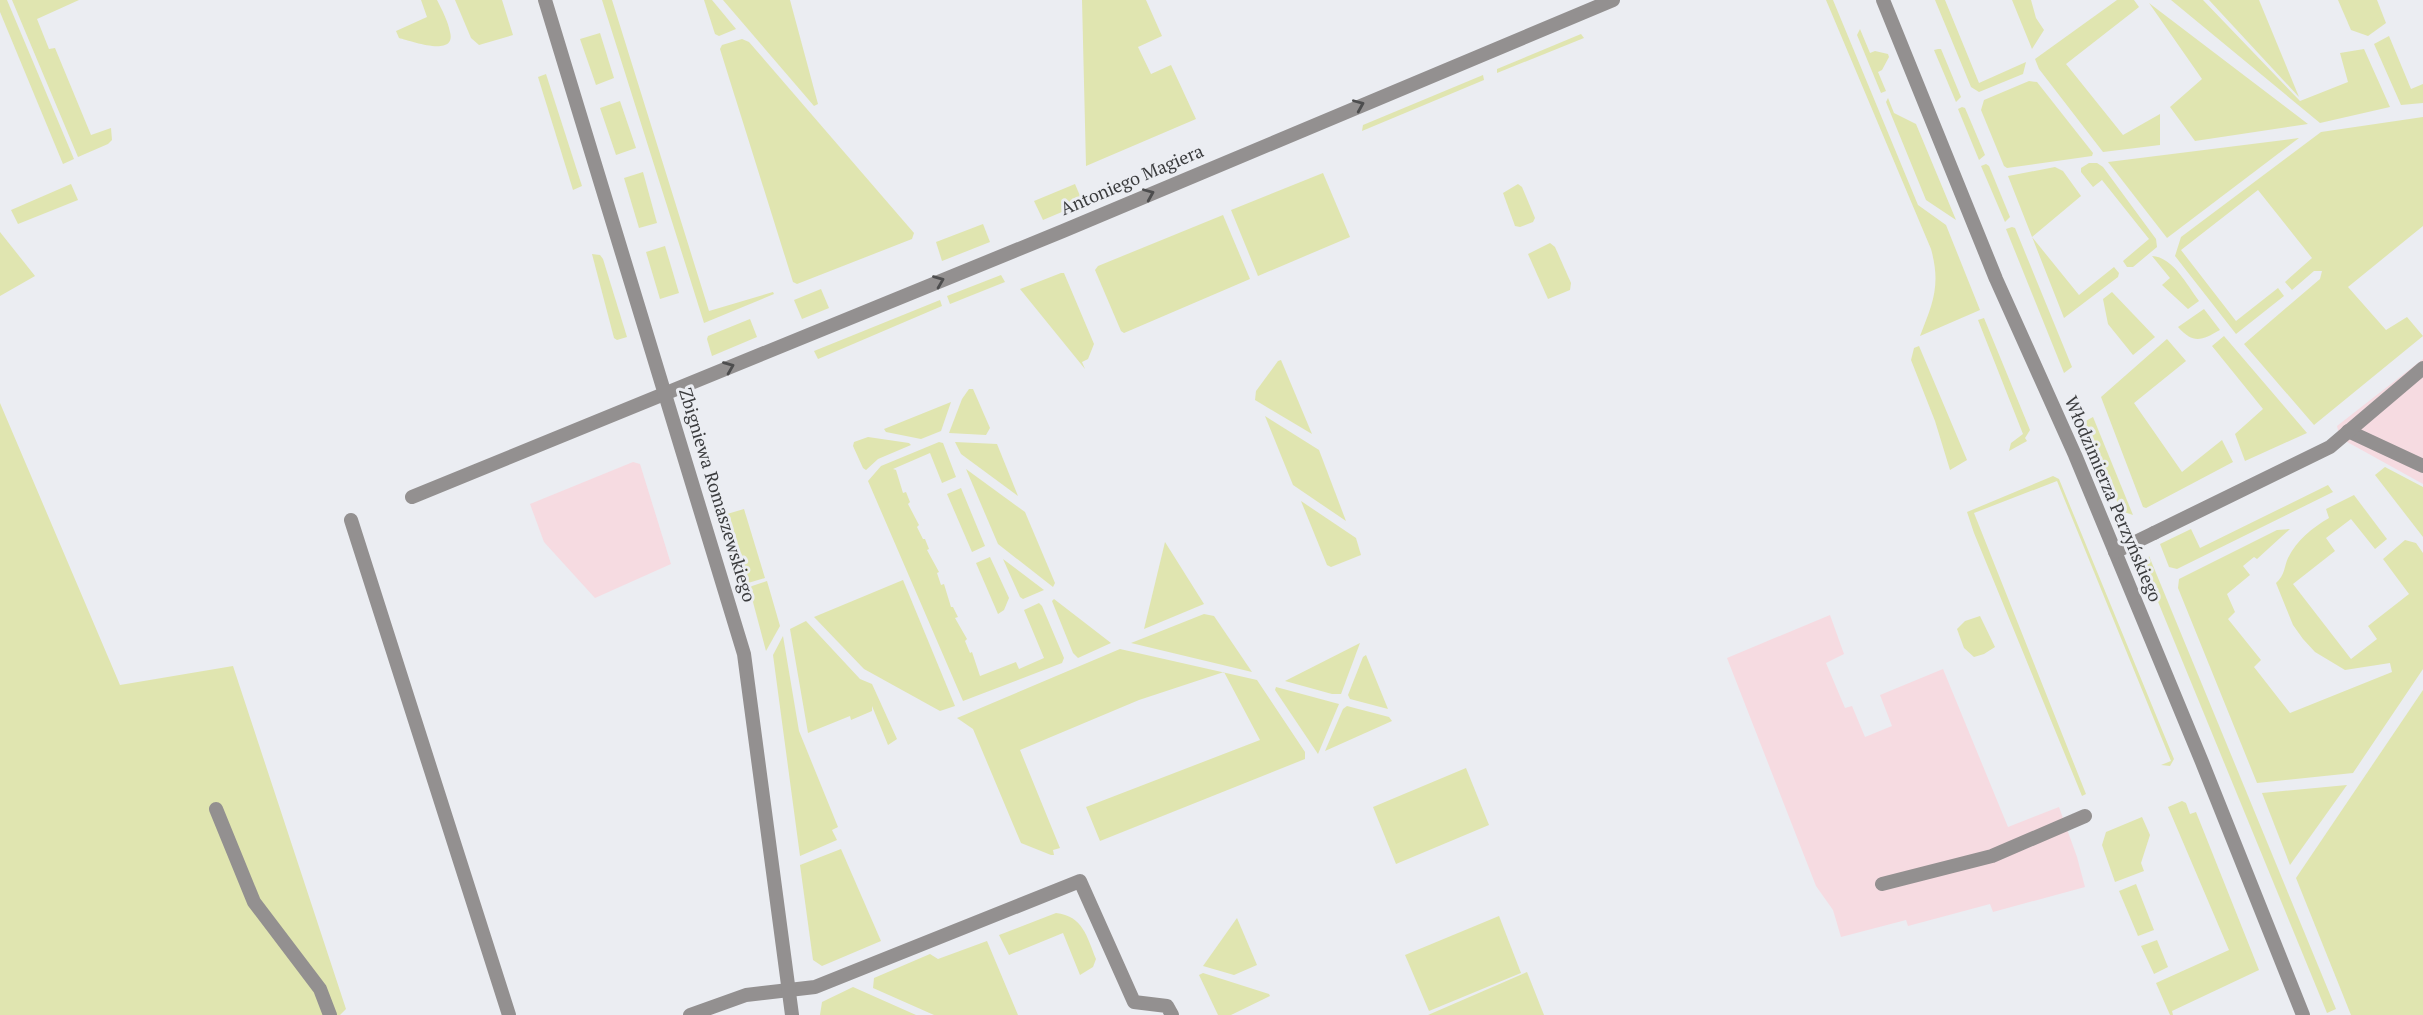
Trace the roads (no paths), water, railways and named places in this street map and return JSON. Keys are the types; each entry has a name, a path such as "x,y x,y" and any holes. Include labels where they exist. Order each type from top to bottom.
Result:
{"street":[{"name":"Zbigniewa Romaszewskiego","path":"545,0 744,654 792,1015"},
{"name":"Antoniego Magiera","path":"412,497 666,395 1613,0"},
{"name":"Włodzimierza Perzyńskiego","path":"1883,0 1996,279 2062,422 2303,1015"},
{"path":"2115,552 2330,447 2423,368"},
{"path":"2348,431 2423,466"},
{"path":"351,520 509,1015"},
{"path":"216,809 254,902 320,989 330,1015"},
{"path":"1882,884 1992,856 2085,816"},
{"path":"690,1015 746,995 815,987 1080,881 1134,1002 1167,1006 1172,1015"}]}
